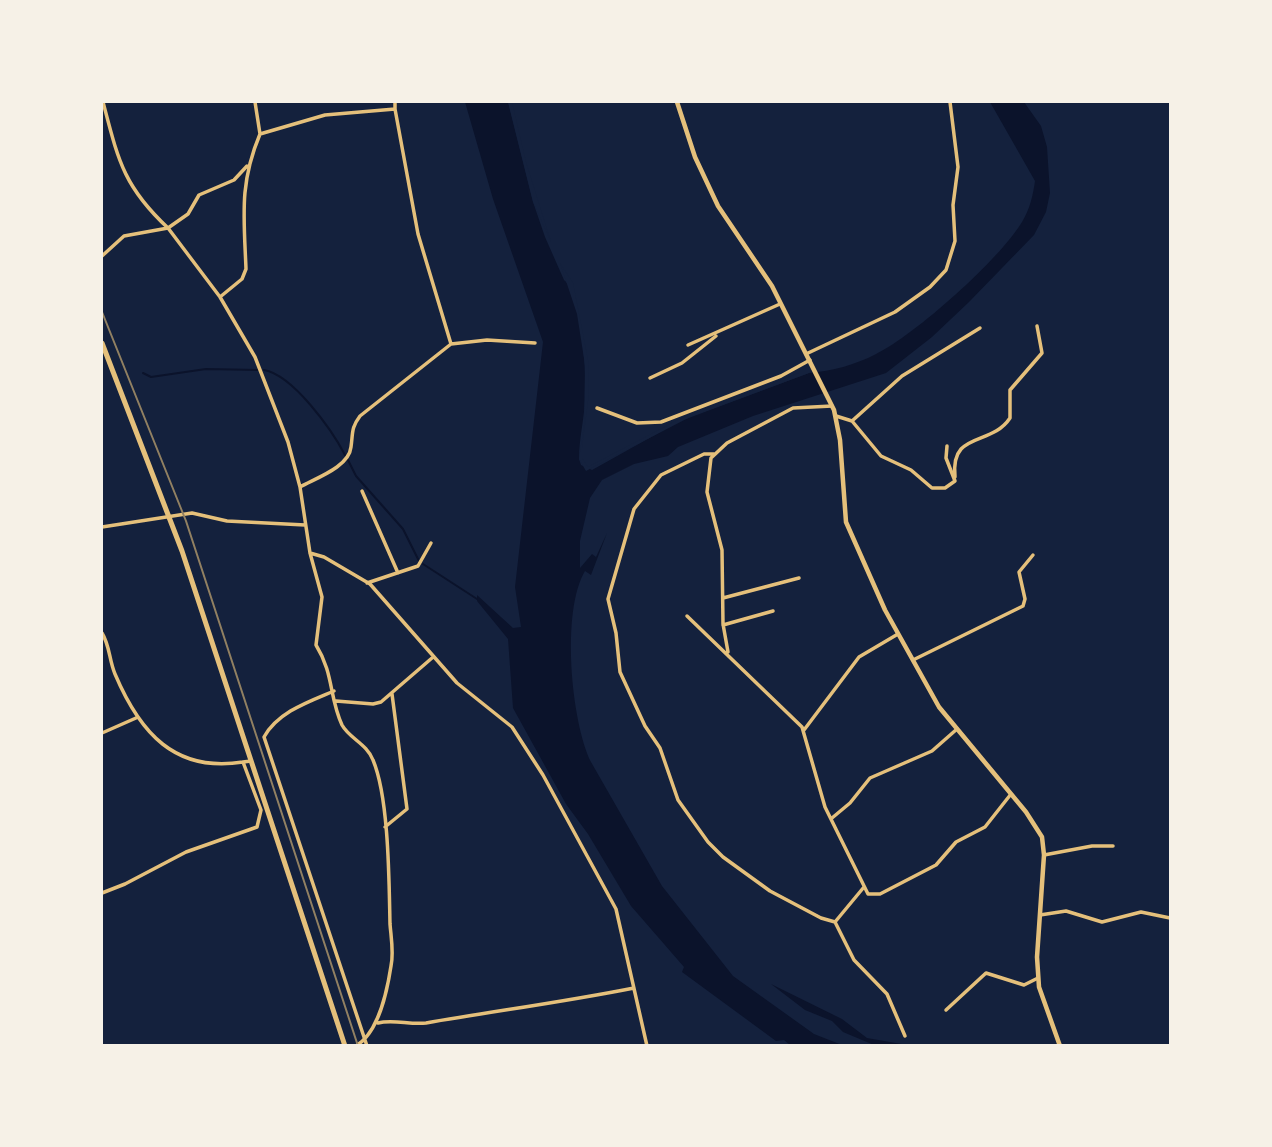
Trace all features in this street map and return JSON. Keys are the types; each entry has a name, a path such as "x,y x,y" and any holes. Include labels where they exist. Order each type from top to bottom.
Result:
{"main road":[{"path":"677,102 695,157 718,206 767,279 828,396 836,416 844,512 849,532 899,633 939,707 1040,832 1044,855 1038,978 1043,1004 1060,1045"},
{"path":"102,343 171,519 345,1045"}],"street":[{"path":"103,102 125,178 150,211 168,228 220,297 256,357 288,442 300,487 310,553 322,597 316,645 328,664 335,701 344,728 365,747 374,761 385,827 392,965 377,1023 366,1043 356,1045"},
{"path":"220,297 242,279 246,269 243,194 247,166 260,134 255,102"},
{"path":"395,102 418,233 451,344"},
{"path":"806,354 901,309 930,287 946,270 955,241 953,195 958,167 950,102"},
{"path":"260,134 325,115 395,109"},
{"path":"102,256 124,236 168,228 188,215 200,195 234,180 247,166"},
{"path":"688,345 780,304"},
{"path":"836,416 852,421 881,456 911,470 928,486 945,488 955,477 955,459 962,447 972,440 997,431 1010,418 1010,390 1042,353 1037,326"},
{"path":"852,421 902,376 980,328"},
{"path":"650,378 682,363 723,331"},
{"path":"300,487 345,461 351,448 350,432 360,416 451,344 476,340 535,343"},
{"path":"597,408 637,423 661,422 781,376 810,360"},
{"path":"102,366 110,364"},
{"path":"832,406 793,408 735,438 714,454 704,454 661,475 634,509 608,600 617,633 620,671 645,726 660,748 678,800 708,842 723,857 770,891 821,918 835,922 854,960 887,994 905,1036"},
{"path":"947,446 946,458 955,477"},
{"path":"714,454 706,486 721,543 723,625 730,656"},
{"path":"362,491 398,573"},
{"path":"102,527 171,519 192,513 226,522 305,525"},
{"path":"367,583 418,566 431,542"},
{"path":"310,553 324,557 367,583 457,683 512,727 543,775 616,909 647,1045"},
{"path":"913,660 1023,606 1025,599 1019,582 1019,572 1033,555"},
{"path":"723,598 799,578"},
{"path":"723,625 773,611"},
{"path":"688,616 804,730 825,807 868,894 877,895 936,865 956,842 985,827 1011,794"},
{"path":"102,633 108,644 114,671 136,718 185,759 210,765 253,761"},
{"path":"804,730 859,657 899,633"},
{"path":"335,701 373,704 392,694 432,658"},
{"path":"334,691 298,706 271,725 264,737 366,1043"},
{"path":"385,827 407,809 392,694"},
{"path":"102,733 136,718"},
{"path":"832,818 850,803 870,778 932,751 957,729"},
{"path":"102,892 130,882 186,852 257,827 261,810 243,762"},
{"path":"1044,855 1091,846 1113,846"},
{"path":"835,922 864,887"},
{"path":"1040,915 1066,911 1102,922 1141,912 1171,918"},
{"path":"946,1010 986,972 1019,984 1029,984 1038,978"},
{"path":"377,1023 425,1023 475,1016 498,1009 525,1009 634,988"}],"water":[{"path":"465,102 508,102 533,202 545,237 570,288 579,318 585,389 579,459 581,465 592,470 678,422 809,373 860,361 912,331 934,314 995,256 1011,238 1029,207 1035,181 990,102 1024,102 1041,126 1047,147 1050,193 1046,212 1034,235 932,337 886,373 753,416 678,447 668,456 634,464 602,480 590,498 580,541 580,568 592,554 596,557 607,533 591,575 585,571 578,589 571,638 578,720 591,762 662,886 733,976 814,1034 842,1045 790,1045 784,1040 776,1041 682,972 684,967 631,906 588,834 566,804 513,708 508,639 477,601 477,595 513,628 521,627 515,587 543,342 493,199"},
{"path":"771,984 842,1019 867,1038 907,1045 874,1045 843,1032 832,1021 805,1010"}],"pier":[{"path":"508,102 512,102 526,162 551,242 533,202"},
{"path":"560,263 573,283 589,365 588,401 582,448 582,458 588,467 689,414 799,373 809,373 690,417 586,471 579,459 584,425 585,365 577,314"}],"waterway":[{"path":"143,373 151,377 206,369 258,370"},
{"path":"264,370 275,374 299,392 321,418 345,455"},
{"path":"348,460 356,476 403,529 419,561"},
{"path":"423,564 477,599"}],"railway":[{"path":"102,312 186,521 358,1046"}]}
